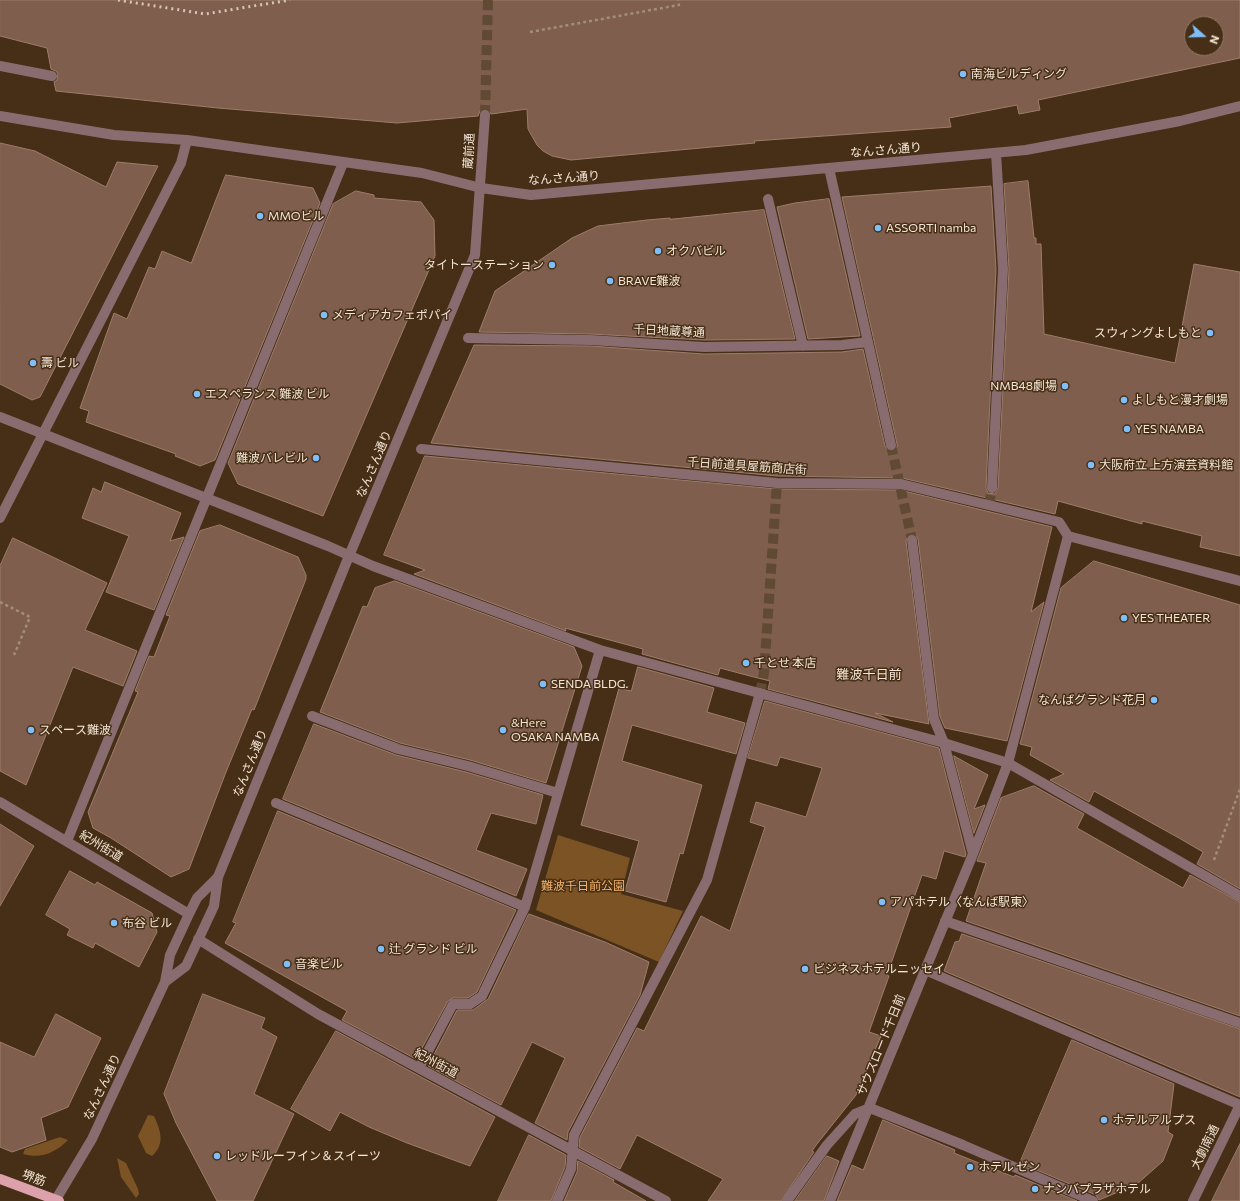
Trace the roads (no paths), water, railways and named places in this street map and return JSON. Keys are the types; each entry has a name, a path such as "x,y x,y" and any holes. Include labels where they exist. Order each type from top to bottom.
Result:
{"main road":[{"name":"堺筋","path":"0,1179 57,1201"}],"street":[{"path":"0,66 52,76"},
{"name":"なんさん通り","path":"165,982 186,966 214,906 218,877 348,556 399,440 475,255 481,188 531,195 1026,150 1180,121 1240,106"},
{"name":"蔵前通","path":"481,188 481,151 485,115"},
{"path":"0,116 114,135 187,140 422,173 481,188"},
{"path":"0,518 181,163 187,140"},
{"path":"992,488 1003,269 996,153"},
{"path":"67,841 208,499 343,163"},
{"path":"829,168 891,445"},
{"path":"768,199 803,346"},
{"name":"千日地蔵尊通","path":"468,338 590,340 704,347 842,345 868,342"},
{"path":"0,417 348,556 467,602 600,650 944,743 1008,763 1240,896"},
{"name":"千日前道具屋筋商店街","path":"426,449 777,483 901,484 1059,522 1068,536"},
{"path":"1068,536 1240,581"},
{"name":"サウスロード千日前","path":"830,1201 870,1108 973,854 1008,763 1068,536"},
{"path":"912,540 934,719 944,743 973,854"},
{"path":"419,1068 453,1004 470,1004 482,996 525,907 600,650"},
{"path":"557,1201 571,1169 574,1135 707,880 760,693"},
{"path":"312,716 398,749 468,766 558,793"},
{"name":"紀州街道","path":"0,802 189,914"},
{"path":"276,803 525,907"},
{"name":"なんさん通り","path":"57,1201 92,1139 165,982 170,955 189,914 197,898 218,877"},
{"path":"945,921 1240,1023"},
{"name":"紀州街道","path":"198,939 318,1014 666,1201"},
{"path":"925,970 1240,1105"},
{"name":"大劇南通","path":"1193,1201 1240,1105"},
{"path":"787,1201 827,1144 855,1114 870,1108 963,1145 1093,1201"}],"tunnel":[{"path":"485,115 488,0"},
{"path":"891,445 912,540"},
{"path":"760,693 764,673 777,483"},
{"path":"989,505 992,488"}],"railway":[{"path":"118,0 205,14 290,0"}],"place":[{"name":"南海ビルディング","path":"963,74"},
{"name":"MMOビル","path":"260,216"},
{"name":"ASSORTI namba","path":"878,228"},
{"name":"オクバビル","path":"658,251"},
{"name":"タイトーステーション","path":"552,265"},
{"name":"BRAVE難波","path":"610,281"},
{"name":"メディアカフェポパイ","path":"324,315"},
{"name":"スウィングよしもと","path":"1210,333"},
{"name":"壽 ビル","path":"33,363"},
{"name":"NMB48劇場","path":"1065,386"},
{"name":"エスペランス 難波 ビル","path":"197,394"},
{"name":"よしもと漫才劇場","path":"1124,400"},
{"name":"YES NAMBA","path":"1127,429"},
{"name":"難波バレビル","path":"316,458"},
{"name":"大阪府立 上方演芸資料館","path":"1091,465"},
{"name":"YES THEATER","path":"1124,618"},
{"name":"千とせ 本店","path":"746,663"},
{"name":"SENDA BLDG.","path":"543,684"},
{"name":"なんばグランド花月","path":"1154,700"},
{"name":"スペース難波","path":"31,730"},
{"name":"&Here OSAKA NAMBA","path":"503,730"},
{"name":"アパホテル〈なんば駅東〉","path":"882,902"},
{"name":"布谷 ビル","path":"114,923"},
{"name":"辻 グランド ビル","path":"381,949"},
{"name":"音楽ビル","path":"287,964"},
{"name":"ビジネスホテルニッセイ","path":"805,969"},
{"name":"ホテルアルプス","path":"1104,1120"},
{"name":"レッドルーフイン＆スイーツ","path":"217,1156"},
{"name":"ホテル ゼン","path":"970,1167"},
{"name":"ナンバプラザホテル","path":"1035,1189"}],"district":[{"name":"難波千日前","path":"869,675"}],"park label":[{"name":"難波千日前公園","path":"583,886"}]}
